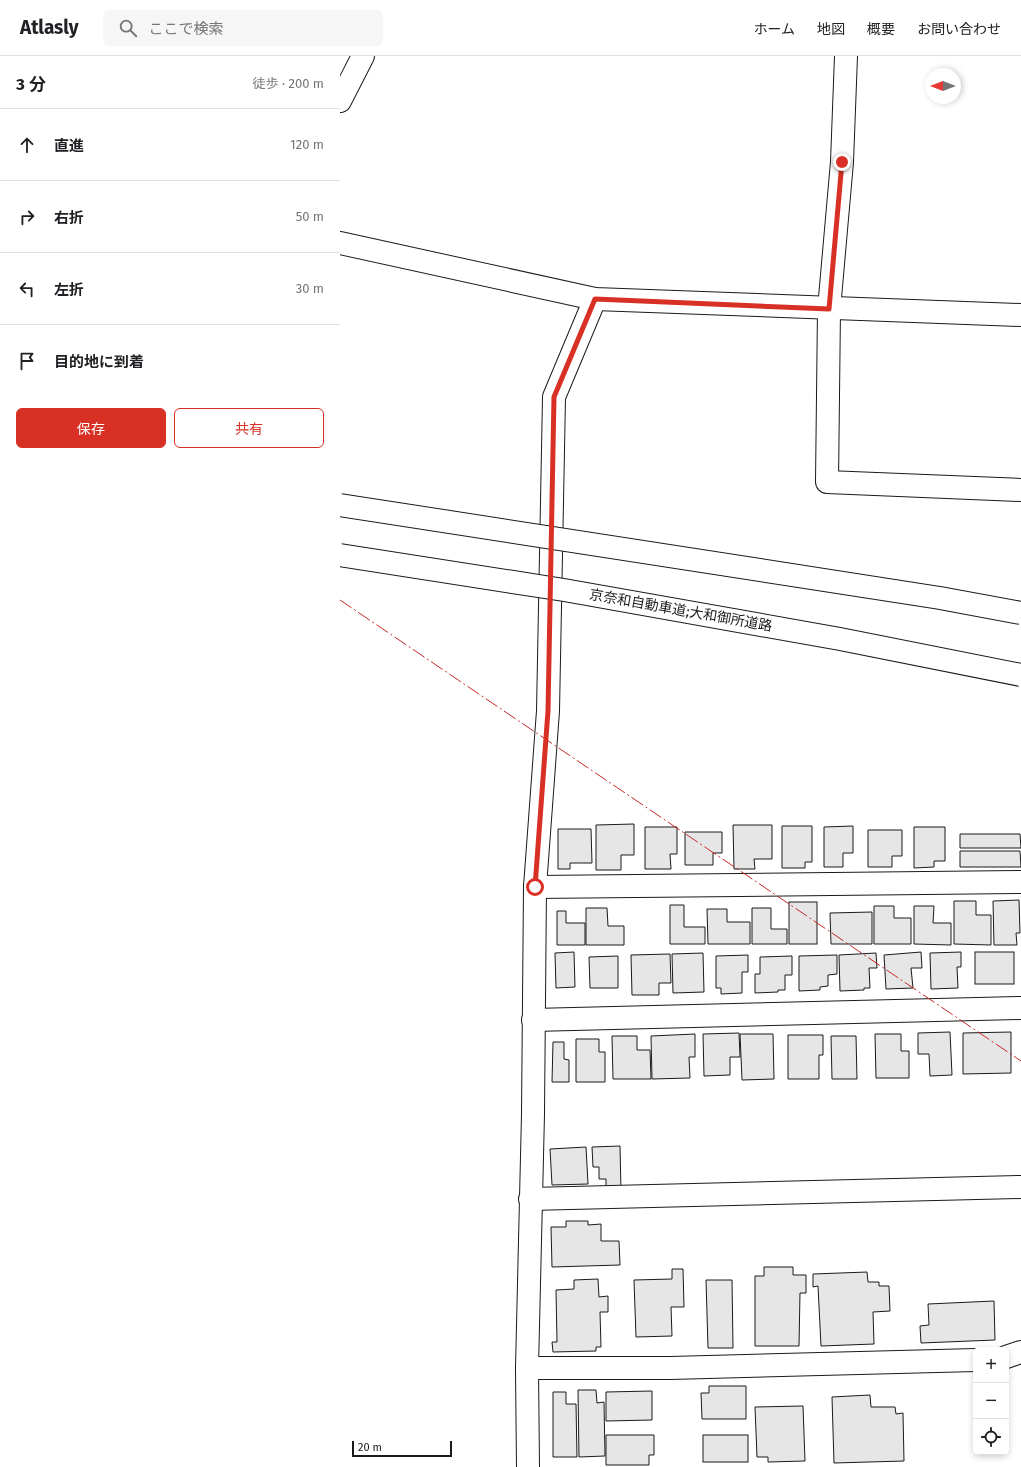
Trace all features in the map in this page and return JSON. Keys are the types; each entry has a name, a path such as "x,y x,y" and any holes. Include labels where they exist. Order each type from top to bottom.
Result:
{"main road":[{"path":"340,101 363,56"},
{"path":"846,56 842,162 829,309 827,482 1021,490"},
{"path":"340,244 595,299 829,309 1021,315"},
{"path":"528,1467 527,1368 533,1114 535,887 548,711 554,397 595,299"},
{"path":"340,505 924,595 1021,613"},
{"name":"京奈和自動車道;大和御所道路","path":"340,555 564,590 840,639 1021,675"},
{"path":"535,887 1021,882"},
{"path":"533,1020 1021,1008"},
{"path":"530,1199 1021,1187"},
{"path":"1009,1355 1021,1352"},
{"path":"527,1368 670,1368 973,1360"}],"building":[{"path":"634,824 634,855 621,855 621,870 596,870 596,825"},
{"path":"733,825 772,825 772,859 754,859 755,869 734,869"},
{"path":"782,826 812,826 812,862 805,862 805,868 782,868"},
{"path":"853,826 853,853 843,853 843,867 824,867 824,827"},
{"path":"645,827 677,827 677,854 670,854 671,869 645,869"},
{"path":"914,827 945,827 945,861 934,861 934,867 914,868"},
{"path":"558,829 591,829 592,863 570,863 570,869 558,869"},
{"path":"868,830 902,830 902,856 892,856 892,867 868,867"},
{"path":"685,832 722,832 722,853 713,853 713,865 685,865"},
{"path":"960,834 1020,834 1021,848 960,848"},
{"path":"960,851 1020,851 1021,867 960,867"},
{"path":"1019,900 1020,933 1016,933 1017,945 994,945 993,901"},
{"path":"954,901 976,901 976,915 991,915 991,945 954,944"},
{"path":"789,902 817,902 817,944 789,944"},
{"path":"670,905 684,905 684,927 705,927 705,944 670,944"},
{"path":"874,906 894,906 894,918 911,918 911,944 874,944"},
{"path":"914,906 934,906 933,923 951,923 951,945 914,944"},
{"path":"586,908 607,908 608,926 624,926 624,945 586,945"},
{"path":"752,908 771,908 771,929 787,929 787,944 752,944"},
{"path":"707,909 727,909 727,922 750,922 750,944 708,944"},
{"path":"557,911 566,911 566,923 585,923 585,945 557,945"},
{"path":"872,912 872,944 831,944 830,913"},
{"path":"574,952 575,987 556,988 555,953"},
{"path":"921,952 922,968 911,968 913,988 886,989 884,955"},
{"path":"961,952 961,967 957,967 958,988 931,989 930,953"},
{"path":"975,952 1014,952 1014,984 975,984"},
{"path":"703,953 704,992 673,993 672,954"},
{"path":"876,953 877,968 869,968 870,988 864,988 864,990 840,991 839,955"},
{"path":"670,954 671,983 659,983 659,995 632,995 631,955"},
{"path":"748,955 748,972 742,972 742,993 721,994 721,988 716,988 716,956"},
{"path":"837,955 837,974 828,975 828,986 820,987 820,990 799,991 799,956"},
{"path":"618,956 618,988 590,988 589,957"},
{"path":"792,956 792,975 785,975 785,990 778,990 778,992 755,993 755,974 760,974 760,957"},
{"path":"950,1032 952,1075 930,1076 929,1054 918,1054 918,1033"},
{"path":"1011,1032 1011,1073 963,1074 963,1033"},
{"path":"739,1033 740,1057 730,1057 730,1075 704,1076 703,1034"},
{"path":"695,1034 695,1057 689,1057 690,1078 652,1079 651,1036"},
{"path":"740,1034 773,1034 774,1079 742,1080"},
{"path":"875,1034 901,1034 901,1051 909,1051 909,1078 876,1078"},
{"path":"788,1035 823,1035 823,1055 819,1055 819,1079 788,1079"},
{"path":"612,1036 637,1036 637,1050 650,1050 651,1079 613,1079"},
{"path":"831,1036 856,1036 857,1079 832,1079"},
{"path":"576,1039 599,1039 599,1052 605,1052 605,1082 576,1082"},
{"path":"553,1042 564,1042 564,1059 569,1060 569,1082 552,1082"},
{"path":"620,1146 621,1191 606,1192 606,1179 599,1179 599,1167 593,1167 592,1147"},
{"path":"586,1147 588,1184 552,1185 550,1149"},
{"path":"566,1221 588,1221 588,1225 601,1224 601,1241 619,1241 620,1265 552,1267 551,1227 566,1227"},
{"path":"764,1267 793,1267 793,1275 806,1275 806,1293 800,1293 799,1346 755,1346 755,1276 764,1276"},
{"path":"672,1269 683,1269 684,1307 671,1307 672,1336 636,1337 634,1280 672,1279"},
{"path":"867,1272 868,1282 879,1282 879,1286 889,1286 890,1311 873,1312 874,1344 821,1346 818,1286 813,1287 813,1274"},
{"path":"598,1279 599,1297 608,1296 608,1312 600,1312 601,1347 596,1347 596,1351 553,1352 552,1342 557,1342 556,1290 574,1289 574,1280"},
{"path":"706,1280 732,1280 733,1348 708,1348"},
{"path":"994,1301 995,1340 921,1343 920,1326 929,1325 928,1304"},
{"path":"709,1386 746,1386 746,1419 702,1419 701,1393 709,1393"},
{"path":"578,1390 596,1390 597,1403 604,1402 605,1456 579,1457"},
{"path":"652,1391 652,1420 606,1421 606,1392"},
{"path":"553,1392 566,1392 566,1404 576,1404 577,1457 553,1457"},
{"path":"870,1395 871,1407 895,1407 896,1414 903,1413 904,1461 834,1463 832,1397"},
{"path":"803,1406 805,1461 768,1462 768,1457 757,1457 755,1407"},
{"path":"606,1435 654,1435 654,1455 649,1455 649,1465 606,1465"},
{"path":"703,1435 748,1435 748,1462 703,1462"}],"power":[{"path":"340,600 1021,1061"}],"route":[{"path":"535,887 548,711 554,397 595,299 829,309 842,162"}]}
